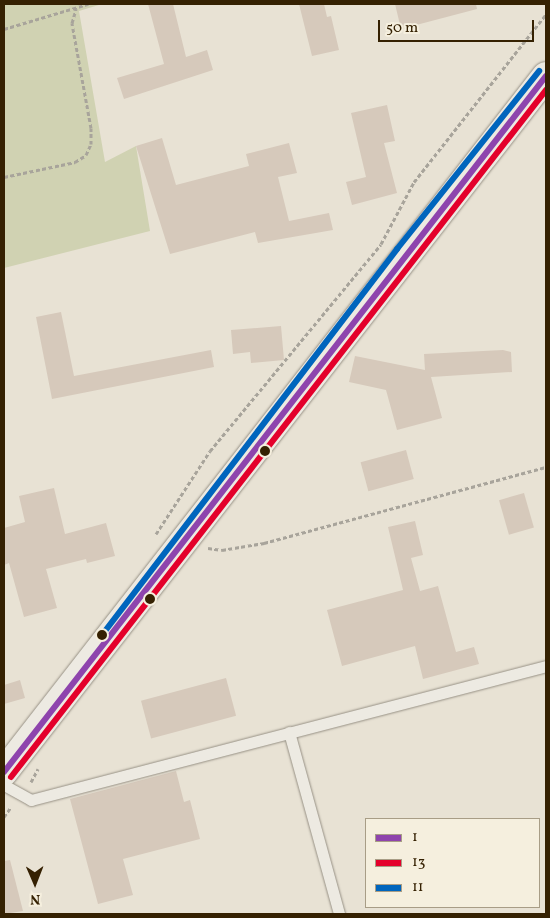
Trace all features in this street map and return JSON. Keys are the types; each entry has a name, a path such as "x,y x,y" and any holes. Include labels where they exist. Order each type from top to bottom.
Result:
{"street":[{"path":"4,772 546,76"}],"lane":[{"path":"4,785 31,800 546,666"},
{"path":"289,732 338,914"}],"path":[{"path":"4,29 88,4"},
{"path":"4,177 75,162 86,155 91,144 91,128 72,23 76,8"},
{"path":"154,537 210,451 375,252 414,182 546,14"},
{"path":"182,541 222,550 264,543 546,467"}],"green space":[{"path":"4,4 102,4 79,11 105,162 136,146 150,231 4,268"}],"building":[{"path":"148,4 173,4 186,57 207,50 213,70 124,99 117,78 164,64"},
{"path":"299,4 324,4 327,17 331,16 339,50 312,56"},
{"path":"395,4 476,4 477,9 401,29"},
{"path":"387,105 395,141 384,143 397,193 352,205 346,182 366,177 351,113"},
{"path":"162,138 176,185 249,166 246,154 289,143 297,173 278,177 289,221 329,213 333,230 258,243 255,232 170,254 136,146"},
{"path":"61,312 74,376 211,350 214,367 52,399 36,317"},
{"path":"281,326 284,360 251,363 250,352 233,354 231,330"},
{"path":"503,350 511,352 512,372 431,377 442,418 397,430 386,390 349,382 355,356 425,370 424,354"},
{"path":"406,450 414,479 368,491 361,462"},
{"path":"54,488 65,534 106,523 115,556 87,563 86,559 46,569 57,608 24,617 9,563 4,565 4,528 25,522 19,496"},
{"path":"524,493 534,528 509,535 499,500"},
{"path":"415,521 423,555 411,558 420,591 438,586 456,652 474,647 479,664 423,679 415,646 342,666 327,610 403,590 388,527"},
{"path":"226,678 236,716 151,738 141,701"},
{"path":"20,680 25,698 4,704 4,685"},
{"path":"176,771 184,802 190,800 200,839 123,859 133,895 98,904 70,799"},
{"path":"10,860 23,911 4,914 4,861"}],"transit line":[{"name":"11","path":"102,635 397,249 539,71"},
{"name":"1","path":"4,772 546,76"},
{"name":"13","path":"11,777 546,90"}]}
